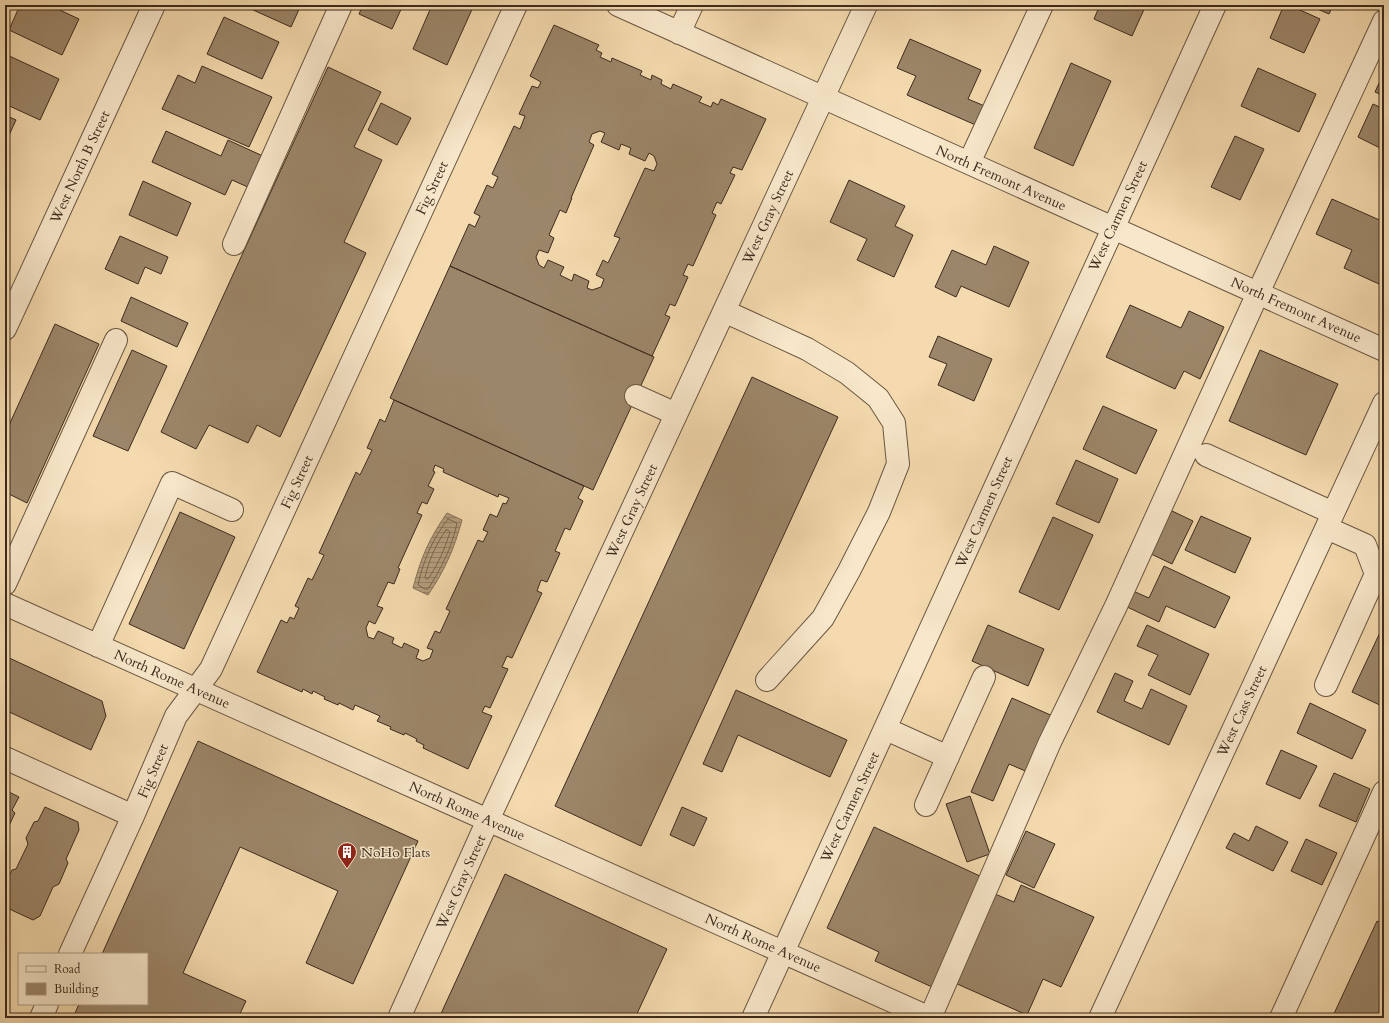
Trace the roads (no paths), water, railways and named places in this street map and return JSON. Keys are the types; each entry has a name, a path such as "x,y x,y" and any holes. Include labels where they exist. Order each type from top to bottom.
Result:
{"street":[{"name":"West North B Street","path":"5,329 154,5"},
{"path":"234,244 341,5"},
{"name":"Fig Street","path":"70,953 133,816 176,716 195,689 211,670 516,5"},
{"name":"North Fremont Avenue","path":"618,5 1384,350"},
{"path":"679,33 692,5"},
{"name":"West Gray Street","path":"399,1018 488,820 866,5"},
{"path":"969,164 1042,5"},
{"name":"West Carmen Street","path":"753,1018 1215,5"},
{"path":"930,1018 1050,742 1116,606 1258,293 1384,21"},
{"path":"724,311 807,349 847,373 878,398 894,423 898,464 872,525 823,618 767,680"},
{"path":"5,584 116,340"},
{"path":"636,396 676,414"},
{"name":"West Cass Street","path":"1100,1018 1384,403"},
{"path":"1206,455 1330,520 1365,545 1376,574 1326,685"},
{"path":"98,646 172,483 232,510"},
{"name":"North Rome Avenue","path":"5,604 930,1018"},
{"path":"926,805 984,677"},
{"path":"886,729 948,757"},
{"path":"5,758 133,816"},
{"path":"1282,1018 1384,792"},
{"path":"41,1018 47,1005"}],"water":[{"path":"447,513 462,520 448,559 428,595 413,588 426,549 435,531"}],"place":[{"name":"NoHo Flats","path":"347,869"}]}
